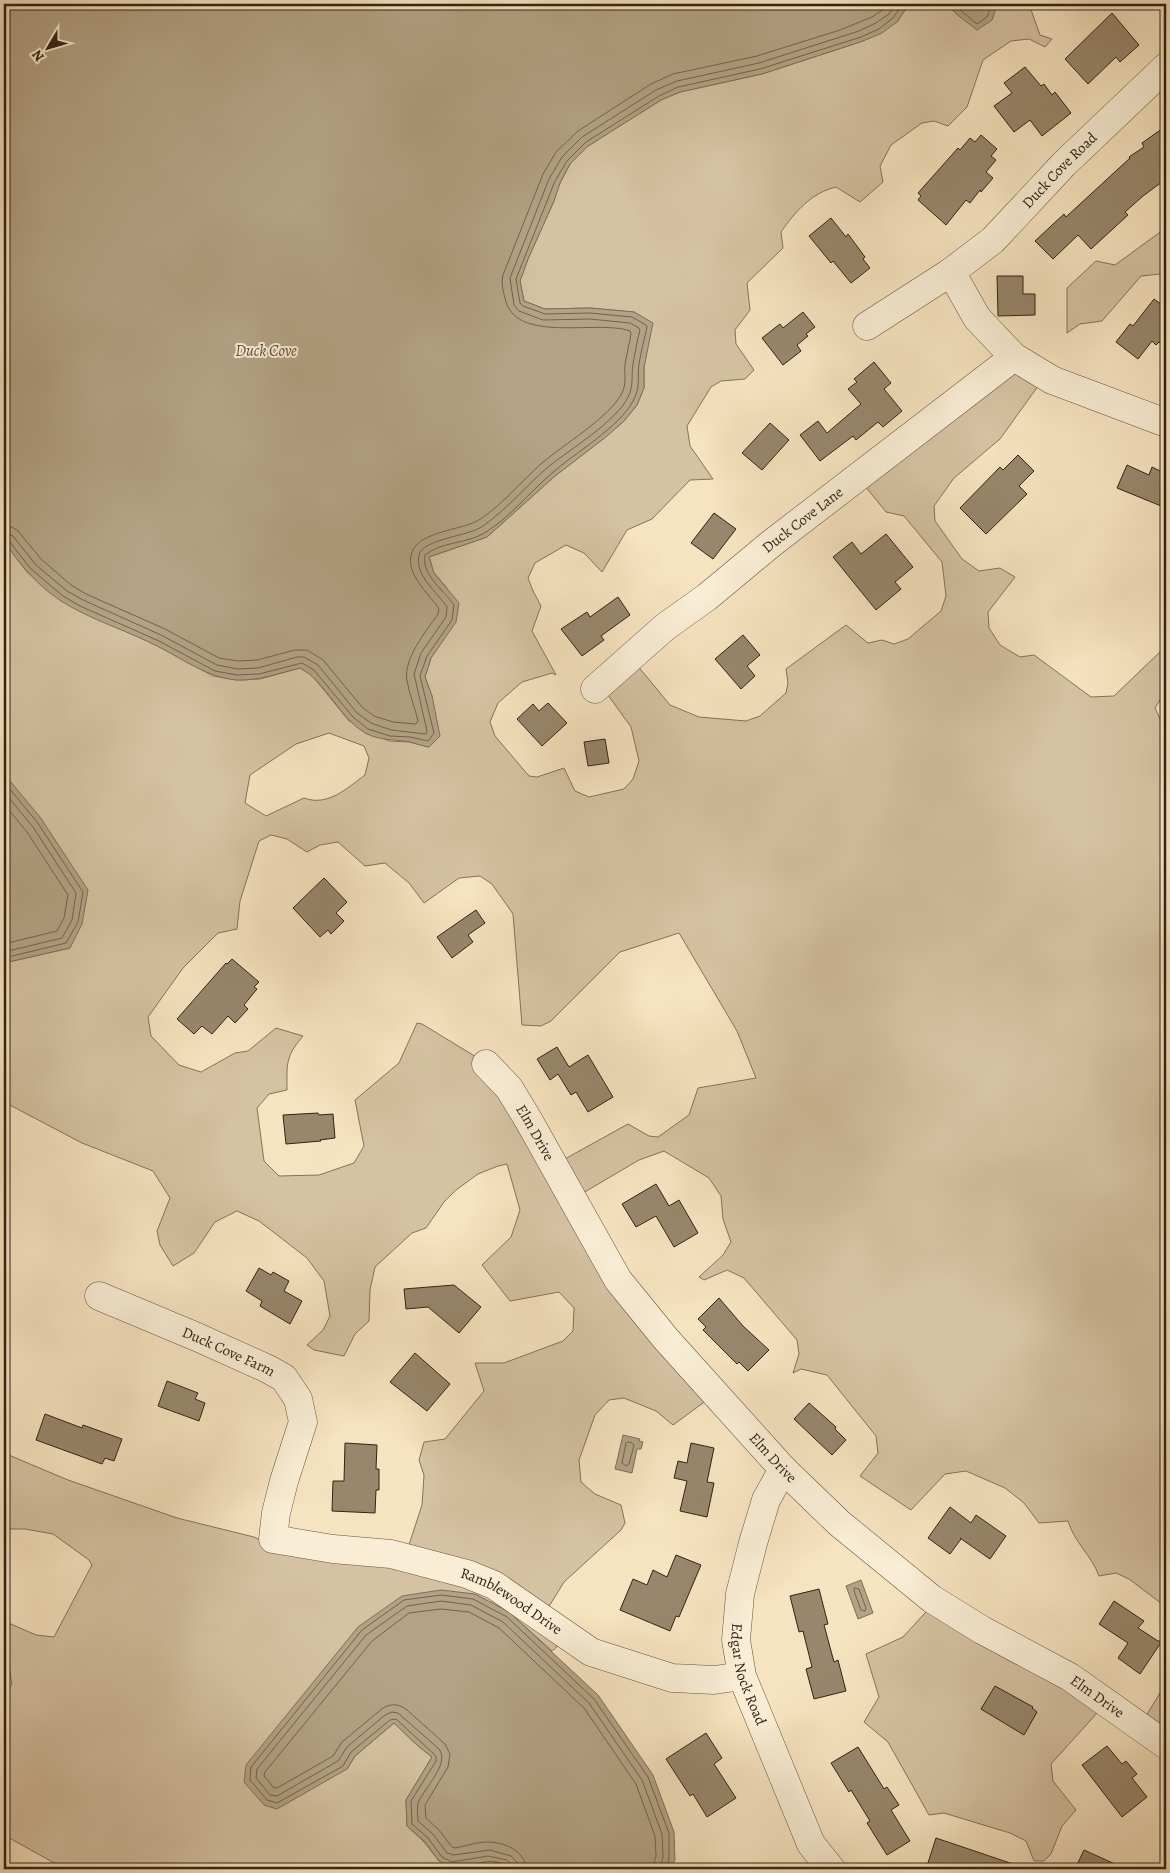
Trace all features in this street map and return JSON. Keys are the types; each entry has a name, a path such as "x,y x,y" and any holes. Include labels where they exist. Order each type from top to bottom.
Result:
{"street":[{"name":"Duck Cove Road","path":"867,326 951,272 993,240 1064,164 1166,67"},
{"path":"951,272 977,318 1014,357 1052,380 1166,423"},
{"name":"Duck Cove Lane","path":"595,689 665,627 707,597 857,477 1014,357"},
{"name":"Elm Drive","path":"486,1064 508,1088 529,1121 618,1280 666,1339 783,1469 839,1523 932,1599 982,1630 1070,1677 1166,1745"},
{"name":"Duck Cove Farm","path":"99,1296 197,1337 284,1378 298,1398 302,1422 276,1513 273,1539"},
{"name":"Edgar Nock Road","path":"783,1469 766,1500 753,1543 740,1594 736,1640 742,1676 811,1844 827,1868"},
{"name":"Ramblewood Drive","path":"273,1539 391,1554 467,1574 494,1585 591,1652 640,1669 672,1678 714,1680 742,1676"}],"shaded area":[{"path":"909,4 946,4 960,17 992,20 997,4 1029,4 1040,35 1052,39 1045,47 1029,39 1011,41 983,60 967,107 948,126 934,121 922,123 891,145 880,166 883,182 860,202 836,187 811,199 792,217 781,232 783,248 747,283 750,310 735,330 736,344 754,370 745,379 721,381 711,387 687,426 690,446 713,479 690,480 652,519 627,530 602,572 584,553 566,545 535,563 528,578 541,606 532,631 556,675 552,673 522,682 498,703 490,722 495,736 529,776 537,777 564,768 575,791 589,797 624,789 633,779 639,761 631,727 605,691 632,659 670,705 699,717 746,721 760,716 786,693 788,683 786,669 846,625 868,643 882,640 894,644 908,639 941,611 946,596 942,562 904,516 886,512 860,480 1010,361 1041,382 1000,439 954,478 934,506 935,521 962,559 979,571 1000,568 1015,577 988,612 989,628 1000,645 1020,657 1034,655 1091,697 1114,696 1161,651 1166,638 1166,690 1155,708 1161,721 1166,726 1166,1607 1129,1579 1116,1573 1099,1576 1074,1536 1068,1521 1039,1523 1024,1503 1005,1488 966,1471 945,1474 911,1510 860,1476 878,1453 876,1436 827,1375 801,1369 793,1373 799,1354 797,1340 744,1278 727,1270 704,1280 699,1277 723,1255 731,1242 723,1219 721,1196 709,1178 664,1151 639,1160 583,1193 622,1273 714,1389 703,1403 673,1425 656,1411 624,1398 609,1400 595,1415 579,1460 581,1482 595,1494 621,1505 625,1523 621,1530 564,1582 548,1608 566,1639 552,1651 509,1612 441,1590 347,1769 355,1756 394,1723 432,1757 406,1800 407,1826 424,1842 439,1861 492,1862 499,1863 509,1869 65,1869 4,1835 4,1692 12,1685 4,1649 4,1621 36,1635 54,1637 92,1565 89,1560 53,1534 25,1529 4,1529 4,1453 68,1480 177,1518 260,1540 405,1557 422,1505 424,1475 419,1460 424,1442 445,1439 484,1391 475,1363 504,1363 563,1341 573,1331 574,1308 559,1292 510,1301 482,1265 511,1237 520,1210 507,1164 478,1174 456,1190 444,1202 426,1228 412,1233 375,1267 370,1290 369,1321 355,1334 344,1356 314,1350 307,1345 323,1330 330,1316 324,1281 307,1258 259,1221 237,1211 215,1222 194,1253 173,1266 160,1245 157,1231 170,1198 153,1171 82,1143 4,1102 4,963 70,948 38,817 4,774 4,541 27,572 78,610 156,645 213,676 237,680 260,679 300,668 310,673 349,721 389,741 409,742 429,747 432,696 425,677 431,658 443,640 447,588 434,573 429,557 487,537 555,476 624,421 637,405 644,388 644,367 652,323 634,312 590,308 545,309 524,301 520,281 560,183 570,164 588,146 661,100 680,92 762,74 863,41 897,22","holes":["329,733 364,746 369,758 365,775 337,795 321,800 304,798 266,816 245,803 250,775 296,744","271,835 287,839 307,852 320,845 338,842 365,866 385,863 409,883 424,903 459,878 480,876 492,884 513,914 522,1025 541,1026 551,1021 620,952 679,933 737,1031 756,1078 698,1088 689,1115 658,1137 649,1136 628,1124 563,1160 496,1069 422,1024 417,1023 399,1063 355,1100 364,1146 354,1163 319,1175 279,1176 264,1161 257,1108 269,1094 287,1090 288,1061 303,1036 276,1028 248,1051 235,1053 201,1072 179,1065 151,1036 148,1017 183,968 218,933 237,929 240,901 259,841"]},
{"path":"1166,225 1166,278 1160,274 1141,276 1102,321 1080,324 1067,333 1067,288 1096,261 1115,265 1163,230"},
{"path":"937,1600 1108,1701 1051,1764 1053,1781 1076,1810 1062,1826 1051,1854 1044,1861 1034,1861 1026,1841 1010,1833 944,1813 929,1815 888,1742 864,1722 879,1697 866,1654 903,1637"},
{"path":"1166,1683 1166,1735 1143,1721"}],"water":[{"name":"Duck Cove","path":"4,4 909,4 897,22 882,33 863,41 762,74 680,92 661,100 588,146 570,164 560,183 520,281 524,301 545,309 590,308 634,312 653,323 644,367 644,388 637,405 624,421 555,476 487,537 429,557 434,573 459,603 456,622 431,658 425,677 432,696 440,736 429,747 376,737 365,733 347,718 318,682 300,668 253,679 237,680 216,676 145,640 84,614 44,589 16,558 4,541"},
{"path":"946,4 997,4 992,20 977,30"},
{"path":"4,774 40,817 88,890 82,924 70,948 4,963"},
{"path":"623,1435 640,1439 639,1441 643,1442 641,1449 637,1449 632,1473 615,1469"},
{"path":"861,1580 873,1613 858,1619 846,1586"},
{"path":"441,1590 475,1594 509,1612 598,1695 653,1775 674,1832 675,1860 670,1869 509,1869 495,1862 464,1867 445,1864 407,1826 406,1800 432,1757 394,1723 355,1756 347,1769 277,1809 264,1805 244,1782 246,1765 358,1627 402,1596"}],"building":[{"path":"1112,13 1139,45 1120,62 1116,57 1088,84 1065,59"},
{"path":"1025,67 1041,86 1044,84 1052,95 1055,92 1071,113 1042,136 1030,120 1014,132 994,106 1012,93 1004,83"},
{"path":"1166,126 1166,179 1125,212 1128,215 1091,249 1078,235 1053,259 1035,241 1064,214 1066,217 1129,157 1144,147 1142,143"},
{"path":"981,135 997,149 991,156 996,160 986,172 993,178 970,203 966,200 946,225 918,200 921,196 918,193 958,148 960,150 970,138 975,142"},
{"path":"831,218 846,237 848,234 865,257 863,259 870,268 851,283 833,261 831,263 809,236"},
{"path":"997,276 1023,276 1023,294 1035,294 1035,315 998,316"},
{"path":"1154,299 1166,308 1166,348 1159,342 1156,345 1152,341 1138,359 1116,342 1130,324 1133,326"},
{"path":"803,312 815,327 797,345 801,351 783,365 762,338 780,324 783,328"},
{"path":"874,362 891,383 884,389 902,411 883,427 878,422 856,440 853,436 820,461 800,435 818,421 827,433 861,404 848,389 857,382 854,379"},
{"path":"770,423 789,440 762,470 742,453"},
{"path":"1018,455 1034,471 1019,486 1027,494 986,534 960,508 1000,467 1003,470"},
{"path":"1127,465 1149,475 1152,467 1166,474 1166,508 1117,488"},
{"path":"714,513 736,529 713,559 691,543"},
{"path":"886,534 913,567 895,582 901,589 876,610 833,557 852,542 861,554"},
{"path":"618,597 630,615 601,636 604,640 582,656 561,629 587,612 590,617"},
{"path":"743,635 760,655 747,666 755,676 741,689 715,659"},
{"path":"548,703 567,723 542,746 517,719 533,704 539,711"},
{"path":"605,739 609,763 588,766 584,742"},
{"path":"324,878 347,902 336,913 344,921 331,934 328,930 320,937 293,908"},
{"path":"476,910 485,923 468,935 473,942 452,958 437,937"},
{"path":"232,959 259,982 254,987 257,989 244,1005 248,1009 235,1023 228,1016 212,1034 202,1026 194,1034 177,1019 226,963"},
{"path":"557,1047 569,1067 588,1055 613,1097 588,1112 576,1092 571,1095 558,1074 550,1080 537,1059"},
{"path":"318,1113 319,1115 333,1114 335,1138 286,1144 283,1115"},
{"path":"656,1184 669,1206 679,1200 698,1233 674,1247 656,1216 636,1227 622,1204"},
{"path":"259,1268 271,1275 273,1272 289,1281 284,1291 302,1301 290,1324 260,1306 262,1301 246,1291"},
{"path":"454,1285 481,1307 459,1333 428,1307 406,1309 404,1289"},
{"path":"719,1298 743,1326 769,1350 748,1371 739,1362 737,1364 703,1330 706,1327 698,1319"},
{"path":"415,1353 450,1384 427,1411 390,1382"},
{"path":"167,1381 198,1393 195,1399 205,1403 199,1421 158,1406"},
{"path":"809,1403 836,1427 835,1429 846,1440 832,1455 794,1419"},
{"path":"45,1414 82,1428 83,1425 122,1439 114,1461 105,1458 102,1464 36,1440"},
{"path":"345,1443 377,1445 376,1469 379,1469 379,1490 376,1490 375,1513 332,1511 333,1481 344,1481"},
{"path":"691,1443 714,1448 707,1482 714,1483 707,1517 680,1511 687,1481 674,1478 678,1461 687,1463"},
{"path":"950,1507 971,1523 976,1515 1006,1536 990,1559 960,1538 950,1554 928,1538"},
{"path":"676,1555 701,1565 679,1617 676,1616 670,1631 620,1610 633,1579 647,1585 653,1570 667,1577"},
{"path":"819,1589 828,1624 824,1625 834,1662 838,1660 846,1691 814,1699 806,1669 812,1667 803,1631 799,1632 790,1596"},
{"path":"1114,1601 1144,1621 1138,1628 1158,1641 1162,1641 1140,1674 1118,1658 1128,1643 1099,1624"},
{"path":"995,1686 1033,1707 1037,1712 1024,1735 981,1709"},
{"path":"706,1733 722,1758 714,1764 736,1798 707,1817 693,1794 690,1796 666,1759"},
{"path":"1107,1746 1122,1764 1126,1761 1137,1774 1132,1778 1147,1797 1122,1817 1082,1765"},
{"path":"858,1747 884,1789 887,1787 899,1805 891,1810 910,1841 887,1855 867,1823 870,1821 851,1790 849,1792 831,1763"},
{"path":"936,1838 1019,1866 1019,1869 926,1869"},
{"path":"1084,1850 1126,1869 1075,1869"}]}
